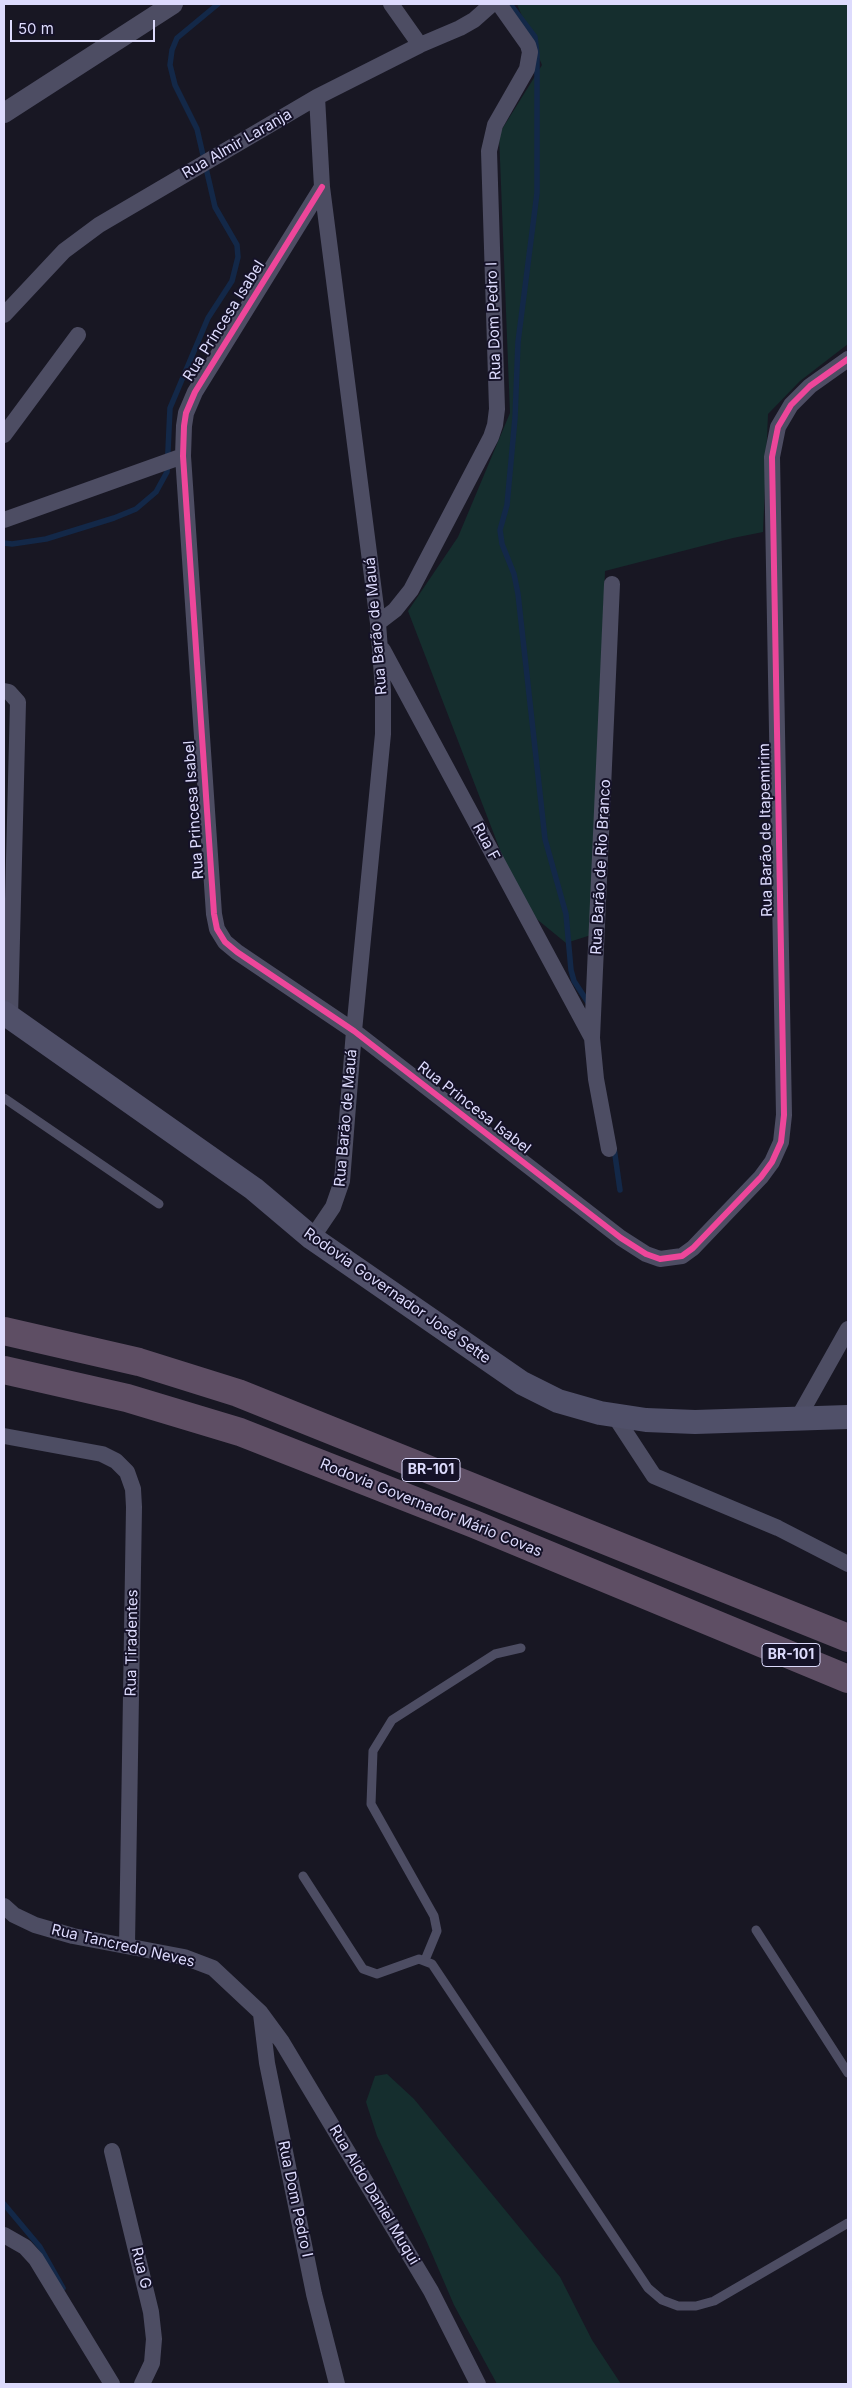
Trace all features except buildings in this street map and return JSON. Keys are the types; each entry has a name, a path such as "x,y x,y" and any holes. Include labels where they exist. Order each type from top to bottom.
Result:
{"highway":[{"name":"BR-101","path":"4,1331 139,1362 238,1394 848,1638"},
{"name":"Rodovia Governador Mário Covas","path":"4,1370 127,1398 240,1432 474,1524 848,1679"}],"main road":[{"name":"Rodovia Governador José Sette","path":"7,1015 254,1189 312,1238 522,1383 558,1401 614,1415 646,1420 695,1422 848,1417"}],"street":[{"path":"4,113 173,4"},
{"path":"391,4 420,45"},
{"name":"Rua Almir Laranja","path":"4,315 64,251 100,225 317,97 420,45 460,28 474,20 492,4"},
{"name":"Rua Dom Pedro I","path":"378,623 395,610 412,590 491,437 495,425 489,151 495,125 527,69 530,52 528,45 499,4"},
{"name":"Rua Barão de Mauá","path":"312,1238 333,1207 342,1181 354,1031 383,734 378,623 322,188 317,97"},
{"name":"Rua Princesa Isabel","path":"322,188 195,392 186,413 183,456 213,904 217,929 225,942 237,952 354,1031 613,1232 646,1254"},
{"path":"4,435 78,335"},
{"name":"Rua Barão de Itapemirim","path":"646,1254 660,1259 671,1259 682,1256 693,1248 761,1177 772,1162 781,1142 784,1115 772,457 778,427 791,405 810,386 848,359"},
{"path":"4,520 183,456"},
{"name":"Rua Barão de Rio Branco","path":"609,1149 596,1079 592,1038 612,584"},
{"name":"Rua F","path":"380,646 592,1038"},
{"path":"4,691 9,692 18,702 7,1015"},
{"path":"798,1418 848,1329"},
{"path":"614,1415 654,1476 778,1528 848,1564"},
{"name":"Rua Tiradentes","path":"4,1436 102,1454 116,1462 127,1472 133,1489 127,1945"},
{"name":"Rua Tancredo Neves","path":"4,1906 14,1915 35,1925 73,1936 184,1957 213,1968 260,2012"},
{"name":"Rua Dom Pedro I","path":"260,2012 267,2063 314,2294 337,2384"},
{"name":"Rua Aldo Daniel Muqui","path":"260,2012 282,2042 426,2283 478,2384"},
{"name":"Rua G","path":"112,2151 151,2312 154,2339 152,2363 142,2384"},
{"path":"4,2235 25,2247 36,2258 112,2384"}],"lane":[{"path":"4,1098 159,1204"},
{"path":"426,1960 437,1932 434,1916 371,1804 373,1751 392,1720 495,1654 520,1648"},
{"path":"303,1876 363,1969 377,1974 413,1960 426,1960 432,1964 648,2288 662,2300 678,2306 696,2306 714,2301 848,2223"},
{"path":"756,1930 848,2073"}],"green space":[{"path":"517,4 848,4 848,344 800,381 768,414 763,532 605,571 591,935 566,943 522,907 408,611 458,537 510,413 499,134 542,65"},
{"path":"387,2074 414,2099 560,2277 592,2340 621,2384 497,2384 454,2305 377,2136 366,2102 375,2076"}],"waterway":[{"path":"4,543 12,544 46,539 114,518 136,509 156,492 167,472 170,408 208,318 232,281 238,257 237,245 215,207 197,129 175,85 170,65 172,50 177,38 218,4"},
{"path":"510,4 535,37 537,54 537,193 518,342 515,418 507,505 500,530 502,544 514,574 518,594 545,839 566,914 571,970 574,981 589,1004"},
{"path":"614,1148 620,1190"},
{"path":"4,2204 40,2247 63,2288"}],"cycle path":[{"path":"322,187 195,392 186,413 184,426 183,456 214,914 217,929 225,942 237,952 354,1031 621,1238 646,1254 660,1259 682,1256 693,1248 761,1177 772,1162 781,1142 784,1115 772,457 778,427 791,405 810,386 848,359"}]}
